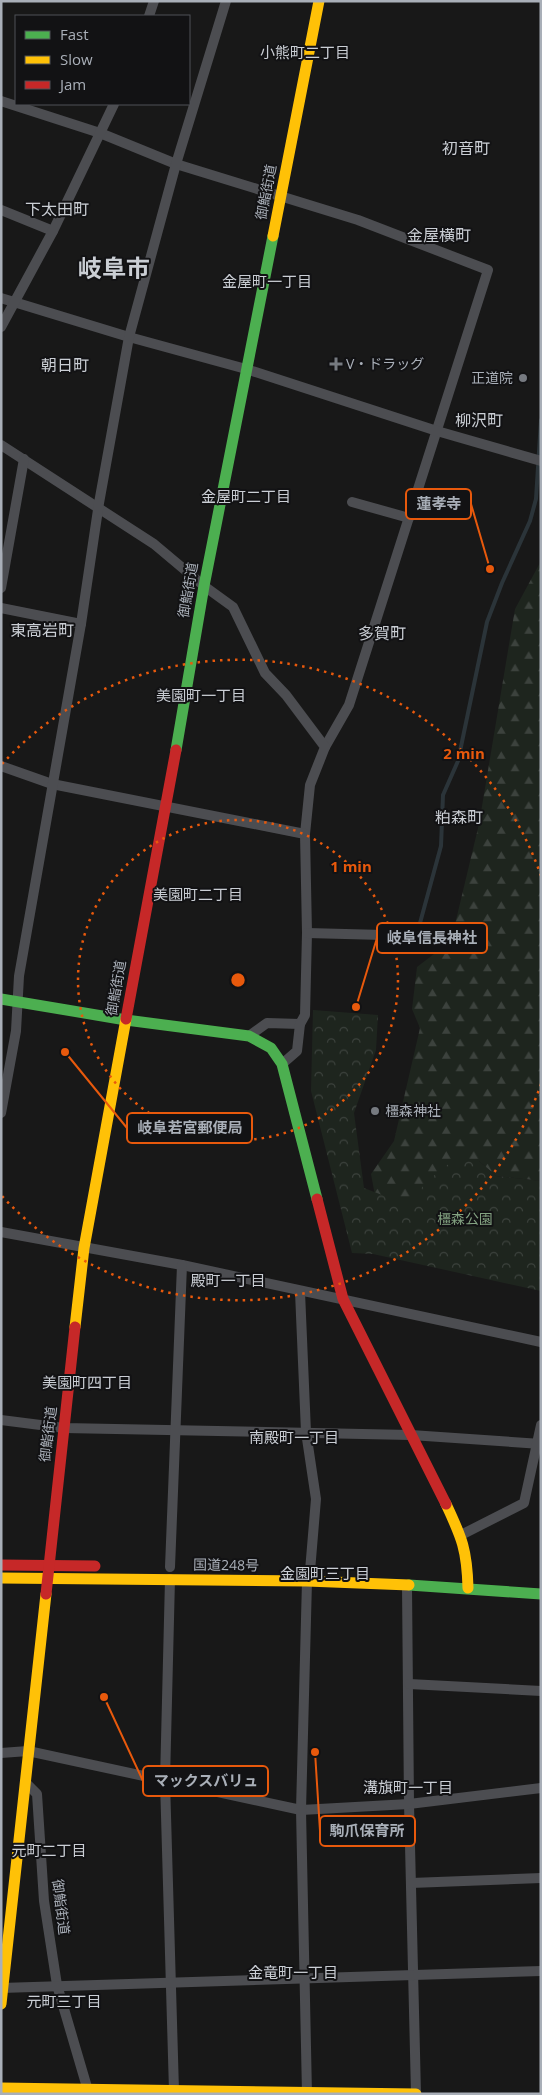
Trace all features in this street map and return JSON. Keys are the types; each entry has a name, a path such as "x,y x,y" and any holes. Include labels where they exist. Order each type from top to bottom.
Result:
{"main road":[{"name":"御鮨街道","path":"25,1782 84,1248 204,586 319,1"},
{"path":"1,999 126,1020 249,1036 271,1048 282,1064 343,1299 461,1535 467,1558 468,1583"},
{"path":"1,1565 104,1566"},
{"name":"国道248号","path":"235,1569 407,1586 468,1583 486,1578"},
{"name":"国道248号","path":"1,1578 170,1579 309,1576 468,1583 541,1594"},
{"path":"1,2004 25,1782"},
{"path":"1,2088 88,2091 416,2094"}],"street":[{"path":"149,15 154,1"},
{"path":"1,1113 16,1031 18,976 81,624 98,509 128,337 176,164 226,1"},
{"path":"1,101 100,133 176,164 358,220 488,270 349,705 325,747 310,785 305,834 307,934 305,1015 300,1024 296,1051 282,1064"},
{"path":"1,327 53,231 114,105"},
{"path":"1,210 53,231"},
{"path":"1,298 128,337 246,369 437,431 541,461"},
{"path":"1,445 154,544 204,586 233,607 266,673 286,695 325,747"},
{"path":"1,588 24,459"},
{"path":"352,502 409,518"},
{"path":"1,608 81,624"},
{"path":"1,766 52,784 305,834"},
{"path":"307,934 422,936"},
{"path":"249,1036 267,1023 300,1024"},
{"path":"1,1232 182,1265 300,1292 343,1299 541,1342"},
{"path":"170,1567 182,1265"},
{"path":"300,1292 306,1432 316,1499 309,1576 301,1810 306,1979 306,2093"},
{"path":"1,1420 64,1428 411,1435 539,1443"},
{"path":"461,1535 524,1503 539,1443 541,1425"},
{"path":"170,1579 165,1781 174,2091"},
{"path":"407,1586 409,1804 416,2094"},
{"path":"409,1684 541,1691"},
{"path":"1,1753 28,1751 301,1810 409,1804 541,1788"},
{"name":"御鮨街道","path":"25,1782 37,1794 44,1901 57,1985 88,2091"},
{"path":"411,1883 541,1878"},
{"path":"2,1988 541,1971"}],"green space":[{"path":"541,561 541,1181 496,1176 479,1161 408,1230 377,1206 371,1174 394,1141 420,1028 412,1009 417,967 451,941 479,824 515,609"},
{"name":"橿森公園","path":"313,1010 378,1015 376,1050 354,1113 364,1188 408,1205 427,1181 455,1159 479,1161 496,1176 541,1181 541,1291 373,1254 352,1253 311,1091"}],"waterway":[{"path":"420,923 441,846 443,795 458,761 487,622 530,521 536,499 541,420"}],"traffic: fast":[{"path":"176,750 204,586 273,236"},
{"path":"1,999 126,1020 249,1036 271,1048 282,1064 317,1199"},
{"path":"409,1585 541,1594"}],"traffic: slow":[{"path":"273,236 319,1"},
{"path":"75,1327 84,1248 126,1019"},
{"path":"446,1504 463,1545 468,1588"},
{"path":"1,1578 307,1581 409,1585"},
{"path":"1,2004 46,1594"},
{"path":"1,2088 416,2094"}],"traffic: jam":[{"path":"126,1019 176,750"},
{"path":"317,1199 343,1299 446,1504"},
{"path":"46,1594 75,1327"},
{"path":"1,1565 95,1566"}],"place":[{"name":"V・ドラッグ","path":"336,364"},
{"name":"正道院","path":"523,378"},
{"name":"蓮孝寺","path":"490,569"},
{"name":"岐阜信長神社","path":"356,1007"},
{"name":"岐阜若宮郵便局","path":"65,1052"},
{"name":"橿森神社","path":"375,1111"},
{"name":"マックスバリュ","path":"104,1697"},
{"name":"駒爪保育所","path":"315,1752"}],"district":[{"name":"小熊町二丁目","path":"305,53"},
{"name":"初音町","path":"466,148"},
{"name":"下太田町","path":"57,209"},
{"name":"金屋横町","path":"439,235"},
{"name":"岐阜市","path":"114,269"},
{"name":"金屋町一丁目","path":"267,282"},
{"name":"朝日町","path":"65,365"},
{"name":"柳沢町","path":"479,420"},
{"name":"金屋町二丁目","path":"246,497"},
{"name":"東高岩町","path":"42,630"},
{"name":"多賀町","path":"382,633"},
{"name":"美園町一丁目","path":"201,696"},
{"name":"粕森町","path":"459,817"},
{"name":"美園町二丁目","path":"198,895"},
{"name":"殿町一丁目","path":"228,1281"},
{"name":"美園町四丁目","path":"87,1383"},
{"name":"南殿町一丁目","path":"294,1438"},
{"name":"金園町三丁目","path":"325,1574"},
{"name":"溝旗町一丁目","path":"408,1788"},
{"name":"元町二丁目","path":"49,1851"},
{"name":"金竜町一丁目","path":"293,1973"},
{"name":"元町三丁目","path":"64,2002"}]}
